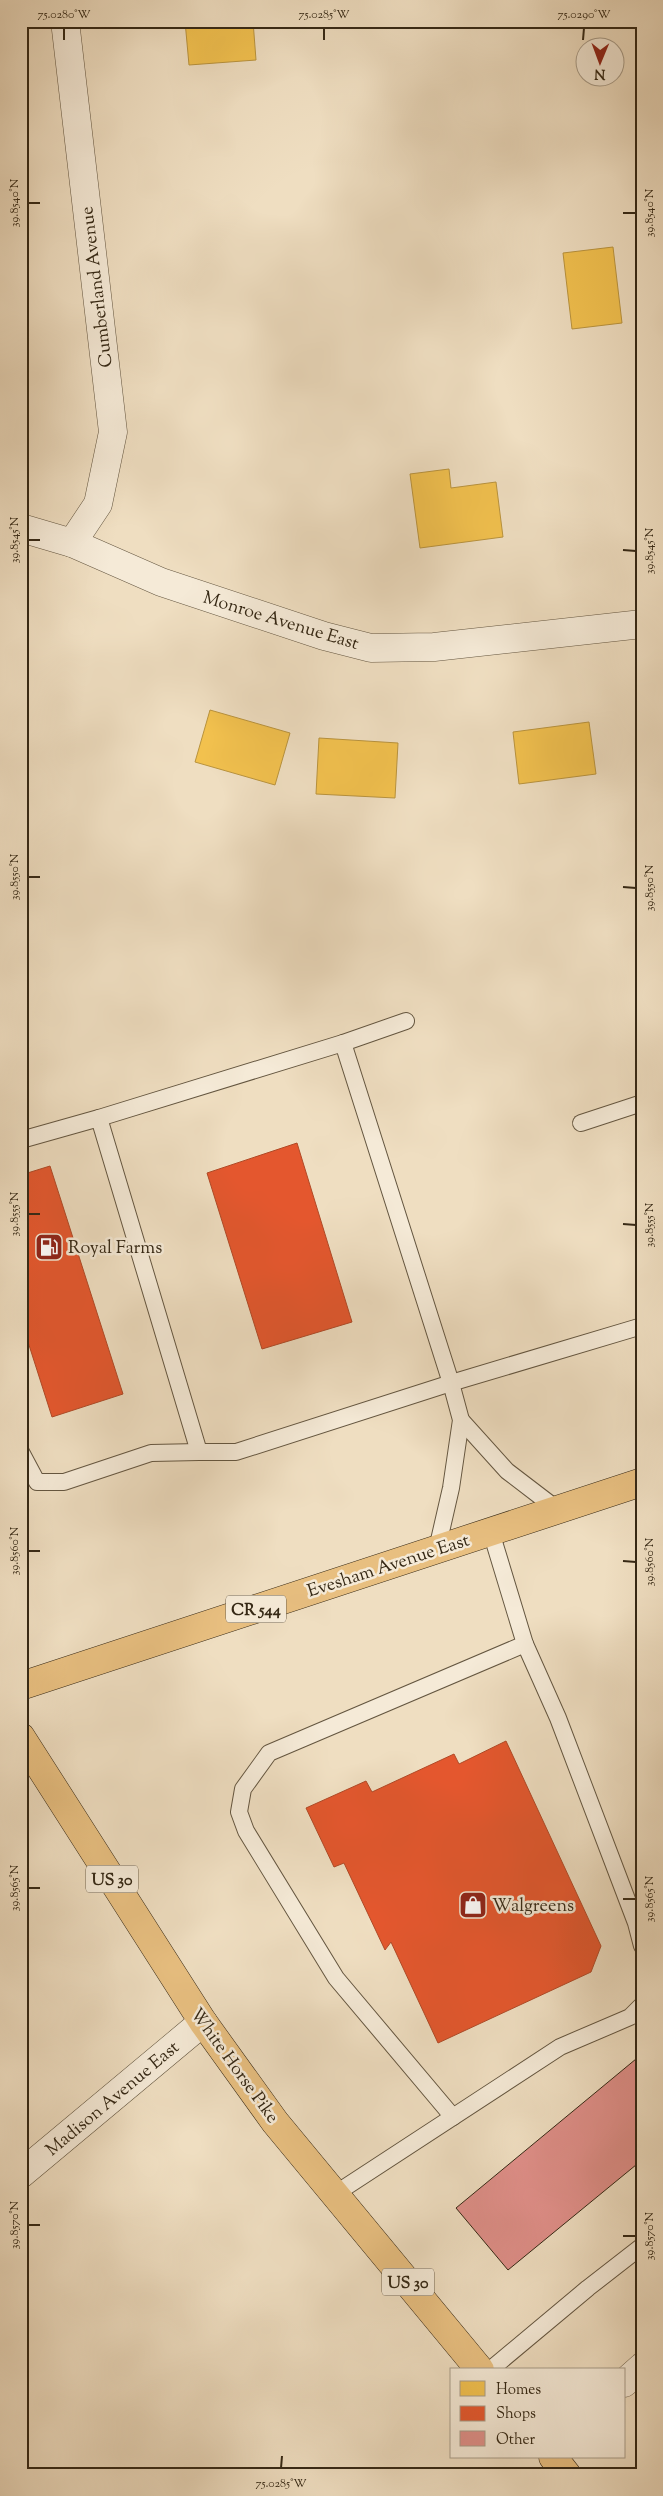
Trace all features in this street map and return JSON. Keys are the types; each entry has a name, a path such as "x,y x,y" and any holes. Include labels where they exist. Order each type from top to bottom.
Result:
{"main road":[{"name":"Evesham Avenue East","path":"21,1686 642,1482"},
{"name":"White Horse Pike","path":"21,1737 203,2022 275,2122 478,2368"},
{"path":"554,2458 567,2475"}],"street":[{"name":"Cumberland Avenue","path":"65,21 113,432 98,504 72,543"},
{"name":"Monroe Avenue East","path":"21,528 72,543 161,582 324,636 371,648 434,648 642,624"},
{"name":"Madison Avenue East","path":"21,2174 203,2022"},
{"path":"626,2381 642,2367"}],"lane":[{"path":"21,1140 343,1043 406,1021"},
{"path":"343,1043 451,1382 461,1420 451,1488 437,1550"},
{"path":"581,1123 642,1103"},
{"path":"99,1118 199,1452"},
{"path":"21,1452 37,1482 64,1482 151,1453 236,1452 451,1382 642,1326"},
{"path":"461,1420 506,1471 558,1510"},
{"path":"491,1532 525,1644 562,1727 636,1923 642,1946"},
{"path":"453,2117 336,1978 246,1831 239,1812 243,1789 269,1753 525,1644"},
{"path":"335,2194 560,2047 630,2017 642,2005"},
{"path":"492,2368 588,2288 642,2246"}],"building: Homes":[{"path":"185,21 253,21 256,60 189,65"},
{"path":"613,247 622,323 572,329 563,253"},
{"path":"449,469 451,488 496,482 503,537 420,548 410,474"},
{"path":"210,710 290,733 275,785 195,762"},
{"path":"589,722 596,774 519,784 513,732"},
{"path":"319,738 398,743 395,798 316,794"}],"building: Shops":[{"path":"297,1143 352,1322 262,1349 207,1173"},
{"name":"Royal Farms","path":"50,1166 123,1394 52,1417 21,1320 21,1175"},
{"name":"Walgreens","path":"506,1741 601,1946 591,1972 438,2043 391,1942 385,1950 344,1863 334,1867 306,1808 366,1781 372,1792 454,1754 459,1764"}],"building: Other":[{"path":"642,2054 642,2160 508,2270 456,2208"}],"place":[{"name":"Royal Farms","path":"49,1247"},
{"name":"Walgreens","path":"473,1905"}]}
